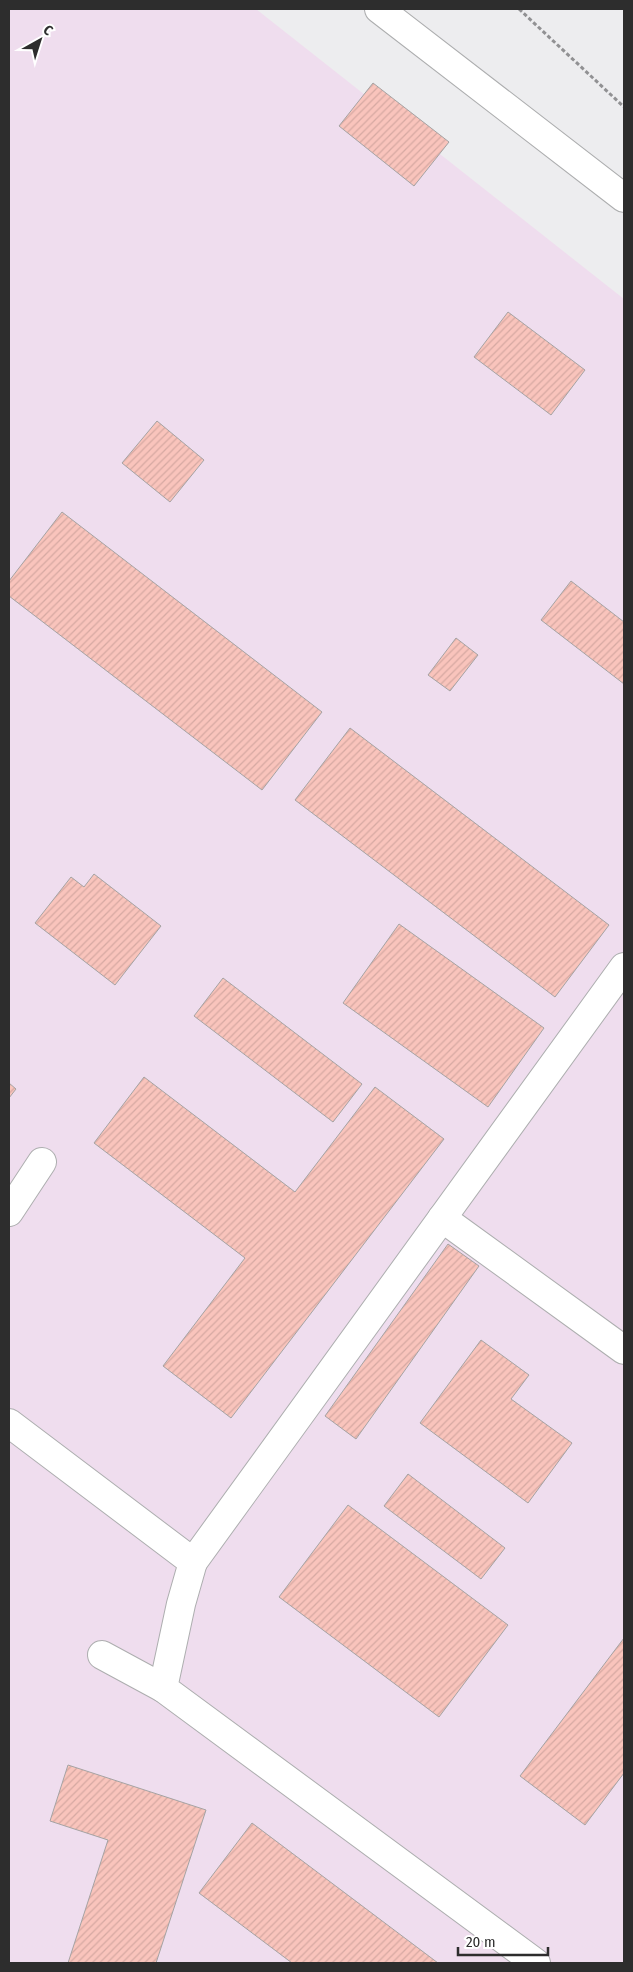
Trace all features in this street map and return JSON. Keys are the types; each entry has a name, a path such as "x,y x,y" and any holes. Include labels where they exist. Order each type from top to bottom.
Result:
{"lane":[{"path":"379,9 624,198"},
{"path":"163,1688 181,1604 193,1562 624,967"},
{"path":"9,1212 42,1162"},
{"path":"442,1218 624,1350"},
{"path":"9,1422 193,1562"},
{"path":"102,1655 163,1688 536,1963"}],"path":[{"path":"519,9 624,107"}],"shaded area":[{"path":"9,9 256,9 624,299 624,1963 9,1963"}],"building":[{"path":"373,83 449,142 414,186 339,126"},
{"path":"508,312 585,370 551,415 474,357"},
{"path":"157,421 204,460 170,502 122,463"},
{"path":"62,512 322,712 262,790 9,596 9,581"},
{"path":"571,581 624,622 624,684 541,620"},
{"path":"456,638 478,655 450,691 428,675"},
{"path":"350,728 609,925 555,997 295,800"},
{"path":"94,874 161,926 115,985 35,923 71,877 84,887"},
{"path":"399,924 544,1028 488,1107 343,1003"},
{"path":"223,978 362,1084 333,1122 194,1016"},
{"path":"144,1077 295,1192 375,1087 444,1139 231,1418 163,1366 245,1258 94,1143"},
{"path":"9,1083 16,1089 9,1098"},
{"path":"448,1244 479,1266 356,1439 325,1416"},
{"path":"481,1340 529,1375 511,1399 572,1443 528,1503 420,1423"},
{"path":"408,1474 505,1548 481,1579 384,1506"},
{"path":"348,1505 508,1625 439,1717 279,1597"},
{"path":"624,1638 624,1773 585,1825 520,1776"},
{"path":"68,1765 206,1810 156,1963 68,1963 108,1840 50,1821"},
{"path":"252,1823 438,1963 292,1963 199,1893"}]}
